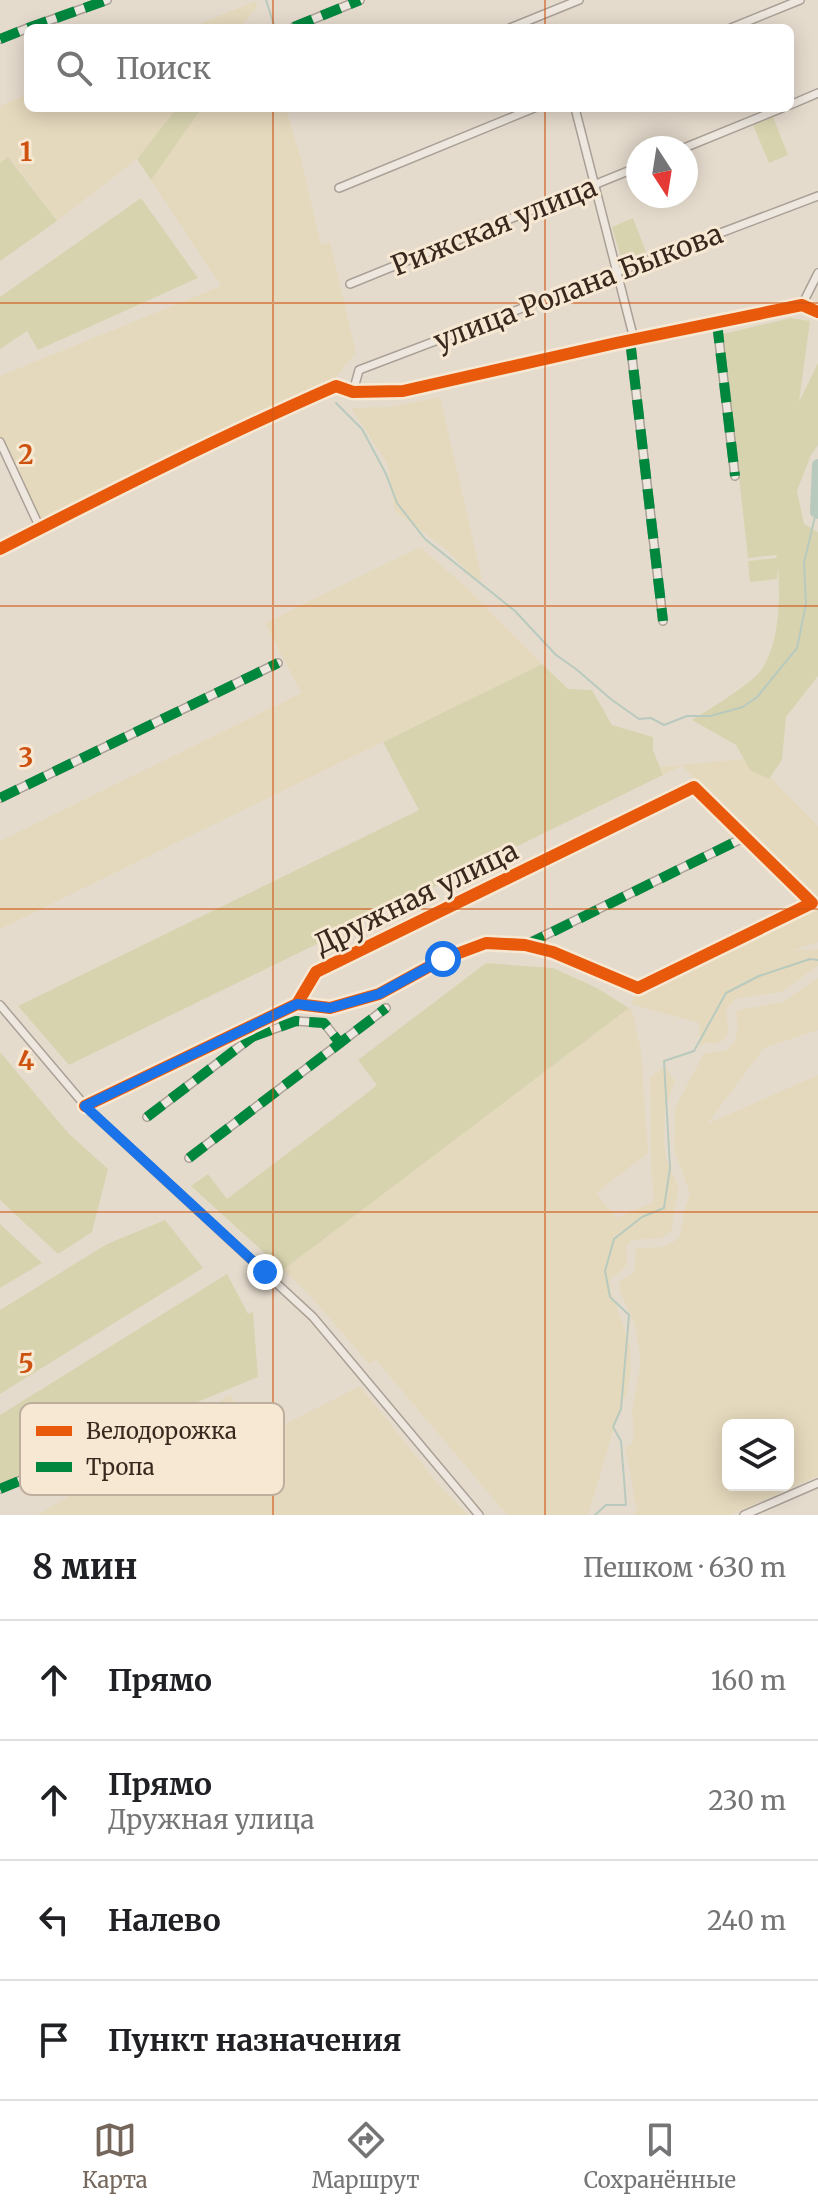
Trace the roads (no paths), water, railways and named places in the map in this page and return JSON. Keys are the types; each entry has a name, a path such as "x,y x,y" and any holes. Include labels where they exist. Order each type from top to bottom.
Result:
{"street":[{"path":"39,24 107,0"},
{"path":"301,24 360,0"},
{"path":"520,24 579,0"},
{"path":"741,24 800,0"},
{"path":"0,39 24,30"},
{"path":"794,103 818,93"},
{"path":"339,188 524,112"},
{"path":"576,112 632,340 663,621"},
{"path":"698,142 772,112"},
{"name":"Рижская улица","path":"350,284 626,172"},
{"name":"улица Ролана Быкова","path":"353,392 359,370 818,196"},
{"path":"802,305 818,273"},
{"path":"0,549 188,454 336,386 353,392 403,391 802,305 818,312"},
{"path":"717,323 735,476"},
{"path":"0,442 40,528"},
{"path":"0,798 278,663"},
{"name":"Дружная улица","path":"297,1004 316,972 694,787 812,903 638,988 553,952 525,945"},
{"path":"85,1106 297,1004 330,1008 379,994 443,959 486,943 525,945 745,837"},
{"path":"0,1005 85,1106 313,1317 479,1515"},
{"path":"189,1158 386,1008"},
{"path":"147,1117 252,1037 296,1021 324,1023 340,1043"},
{"path":"247,1028 252,1037"},
{"path":"0,1489 20,1481"},
{"path":"744,1515 818,1483"}],"waterway":[{"path":"266,0 274,24"},
{"path":"336,403 362,429 386,474 397,503 425,539 515,611 556,655 612,700 639,719 651,718 664,725 687,716 710,716 743,707 757,697 797,648 806,604 804,563 816,512"},
{"path":"818,465 818,513"},
{"path":"595,1515 606,1505 626,1505 621,1441 613,1427 621,1409 629,1315 610,1297 605,1271 614,1239 642,1217 664,1208 670,1168 664,1061 694,1051 726,993 759,976 810,959 818,960"}]}
